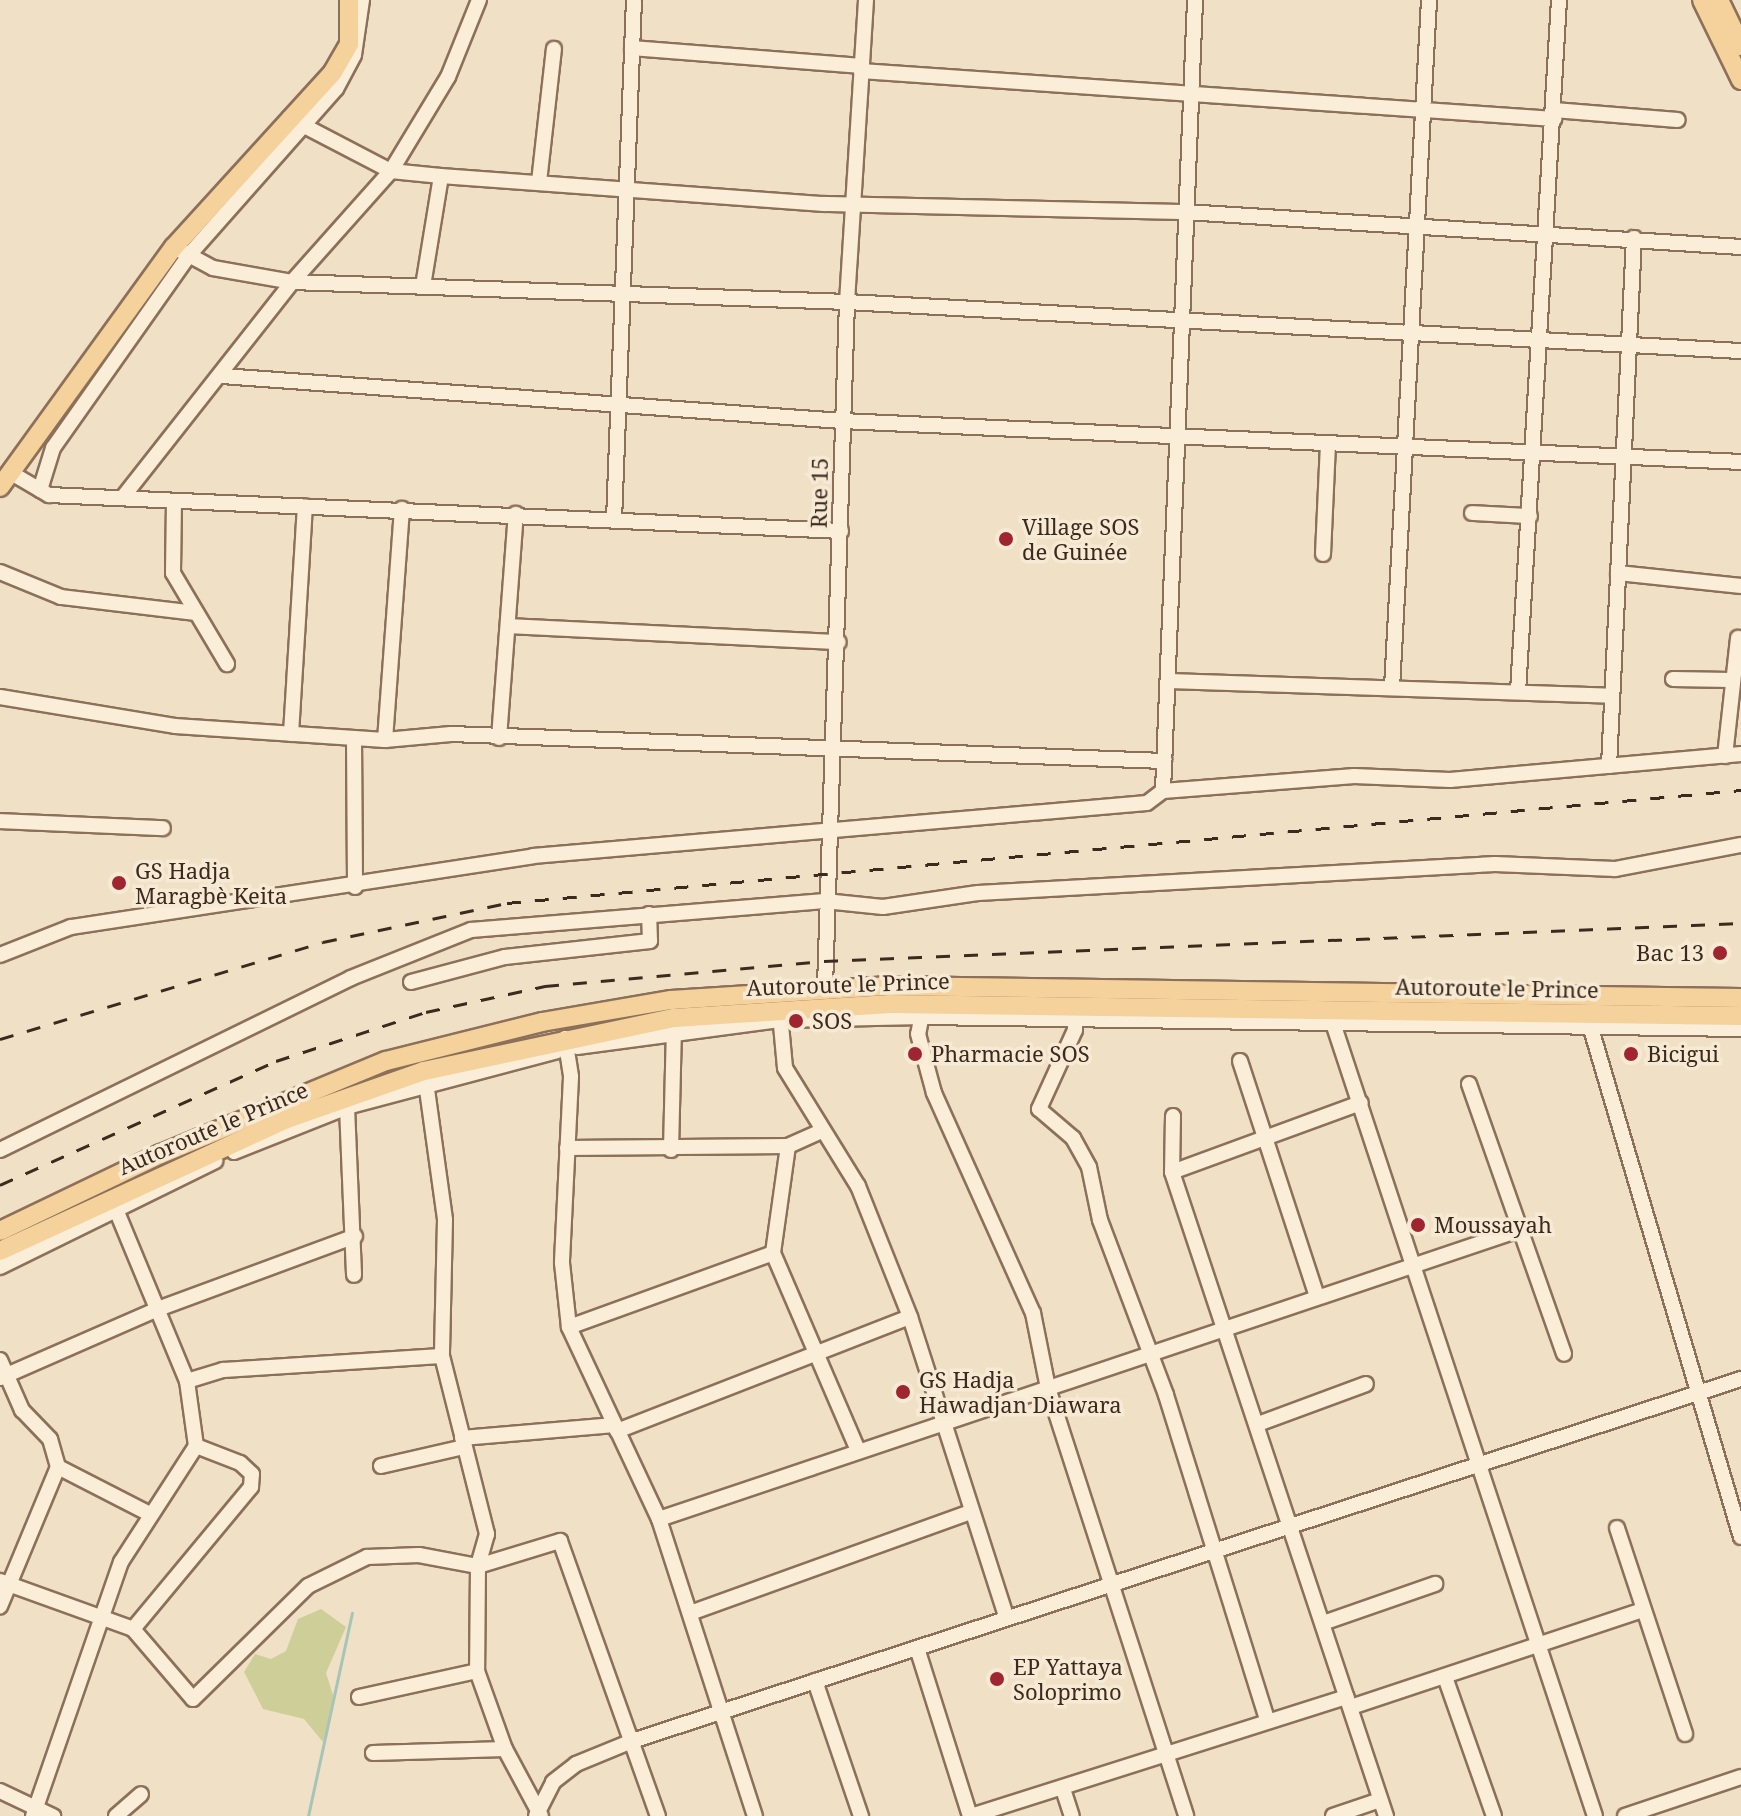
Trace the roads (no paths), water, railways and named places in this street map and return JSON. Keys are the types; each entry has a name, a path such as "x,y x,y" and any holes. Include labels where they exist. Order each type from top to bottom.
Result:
{"main road":[{"path":"6,481 182,251 295,121 349,44 349,0"},
{"path":"1702,0 1741,80"},
{"path":"1719,0 1741,46"},
{"name":"Autoroute le Prince","path":"0,1231 161,1154 386,1061 542,1022 671,1000 825,987 1741,998"},
{"name":"Autoroute le Prince","path":"0,1251 114,1204 287,1119 425,1078 565,1043 780,1013 1075,1012 1590,1023 1741,1016"}],"street":[{"path":"362,0 354,55 336,89 295,121 391,171 539,182 626,184 853,202 1185,212 1547,232 1741,247"},
{"path":"123,497 222,376 292,282 391,171 448,77 479,0"},
{"path":"614,520 634,0"},
{"name":"Rue 15","path":"825,987 825,901 839,642 842,421 866,0"},
{"path":"1163,791 1195,0"},
{"path":"1392,688 1412,337 1413,224 1426,110 1429,0"},
{"path":"1518,692 1535,451 1559,0"},
{"path":"632,48 1426,110 1678,120"},
{"path":"539,182 554,49"},
{"path":"423,286 441,176"},
{"path":"1609,766 1634,238"},
{"path":"40,490 53,448 182,251 213,268 292,282 847,302 1180,325 1741,351"},
{"path":"222,376 842,421 1741,462"},
{"path":"1323,554 1328,444"},
{"path":"6,481 40,490 174,501 841,531"},
{"path":"174,501 173,573 227,664"},
{"path":"291,734 305,506"},
{"path":"385,740 402,509"},
{"path":"1472,513 1530,516"},
{"path":"499,738 516,514"},
{"path":"0,572 61,597 195,613"},
{"path":"1618,573 1741,586"},
{"path":"509,626 839,642"},
{"path":"1725,756 1738,638"},
{"path":"1673,679 1735,676"},
{"path":"1169,681 1612,696"},
{"path":"0,697 175,726 385,740 499,738 834,752 1164,761"},
{"path":"354,738 355,887"},
{"path":"0,955 71,927 355,887 533,856 1147,803 1163,791 1609,766 1741,754"},
{"path":"0,821 163,828"},
{"path":"0,1150 351,978 471,930 825,901 883,907 978,893 1495,864 1615,869 1741,845"},
{"path":"411,982 505,957 650,941 649,914"},
{"path":"923,1011 918,1034 934,1093 1033,1313 1048,1388 1108,1585 1186,1816"},
{"path":"1075,1012 1039,1109 1073,1138 1089,1167 1100,1220 1152,1357 1267,1720"},
{"path":"755,1816 693,1612 659,1519 569,1327 562,1263 567,1148 565,1043 780,1013 785,1068 858,1186 910,1317 1006,1616"},
{"path":"1331,1016 1595,1816"},
{"path":"1741,1029 1590,1023 1741,1537"},
{"path":"671,1150 674,1030"},
{"path":"1240,1061 1262,1137 1317,1297"},
{"path":"0,1267 114,1204 347,1107 425,1078 445,1220 442,1356 487,1534 478,1566 477,1671 505,1749 539,1815"},
{"path":"1469,1084 1564,1354"},
{"path":"1172,1172 1361,1103"},
{"path":"347,1107 355,1236 354,1275"},
{"path":"1173,1116 1172,1172 1386,1816"},
{"path":"567,1148 671,1150 788,1146 822,1131"},
{"path":"788,1146 773,1253 857,1448"},
{"path":"34,1811 108,1617 121,1562 148,1513 196,1446 187,1381 114,1204"},
{"path":"659,1519 857,1448 1152,1357 1224,1328 1519,1230"},
{"path":"4,1376 158,1309 355,1236"},
{"path":"569,1327 773,1253"},
{"path":"381,1466 463,1442 615,1428 910,1317"},
{"path":"187,1381 223,1370 442,1356"},
{"path":"0,1360 4,1376 22,1410 50,1439 58,1467 4,1582 0,1606"},
{"path":"539,1815 553,1782 576,1764 632,1741 1006,1616 1293,1531 1477,1462 1741,1379"},
{"path":"1258,1424 1366,1384"},
{"path":"133,1629 251,1487 252,1474 240,1463 196,1446"},
{"path":"58,1467 148,1513"},
{"path":"693,1612 971,1512"},
{"path":"1617,1528 1685,1734"},
{"path":"4,1582 108,1617 133,1629 193,1699 308,1586 367,1557 419,1555 478,1566 564,1543 658,1816"},
{"path":"1323,1623 1435,1584"},
{"path":"917,1648 971,1816 1063,1789 1267,1720 1445,1677 1642,1610"},
{"path":"359,1697 477,1671"},
{"path":"1445,1677 1494,1816"},
{"path":"815,1681 861,1816"},
{"path":"373,1753 505,1749"},
{"path":"1625,1816 1741,1777"},
{"path":"1063,1789 1072,1816"},
{"path":"0,1791 34,1811 53,1816"},
{"path":"116,1816 141,1794"},
{"path":"1333,1816 1380,1800"}],"waterway":[{"path":"308,1816 352,1613"}],"railway":[{"path":"0,1039 323,942 507,903 1741,790"},
{"path":"0,1185 276,1061 426,1012 545,986 824,961 1741,923"}],"place":[{"name":"Village SOS de Guinée","path":"1006,539"},
{"name":"GS Hadja Maragbè Keita","path":"119,883"},
{"name":"Bac 13","path":"1720,953"},
{"name":"SOS","path":"796,1021"},
{"name":"Pharmacie SOS","path":"915,1054"},
{"name":"Bicigui","path":"1631,1054"},
{"name":"Moussayah","path":"1418,1225"},
{"name":"GS Hadja Hawadjan Diawara","path":"903,1392"},
{"name":"EP Yattaya Soloprimo","path":"997,1679"}]}
